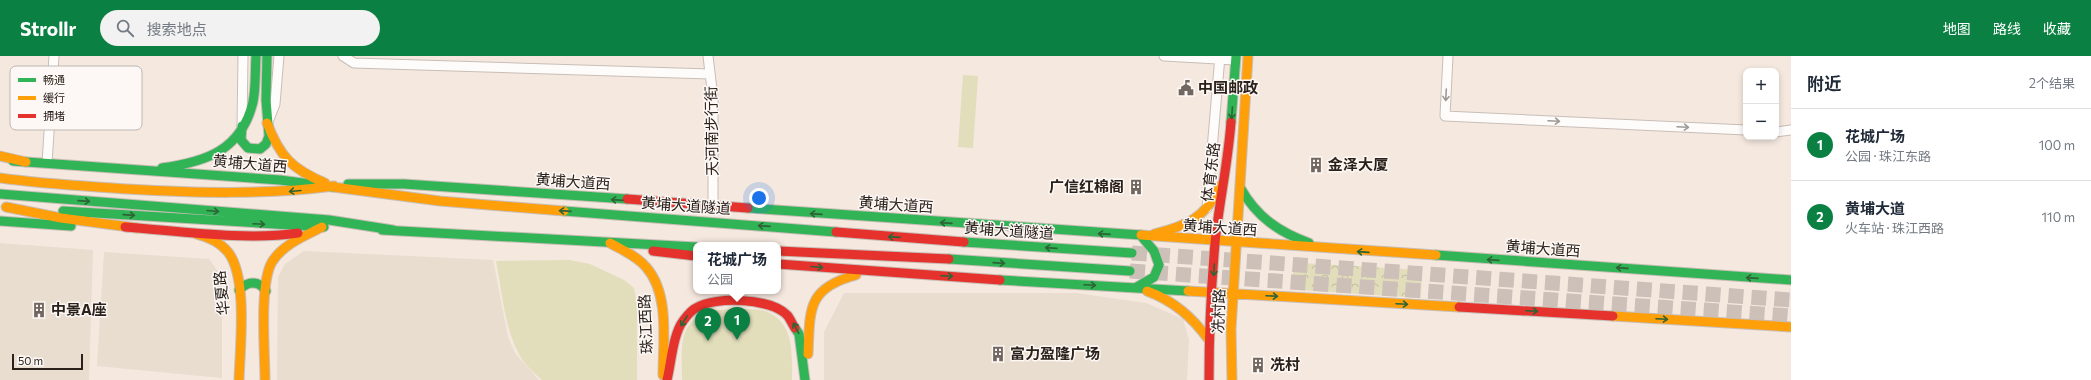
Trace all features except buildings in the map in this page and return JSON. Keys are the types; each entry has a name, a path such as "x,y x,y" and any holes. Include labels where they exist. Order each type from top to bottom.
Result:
{"main road":[{"path":"148,170 193,163 214,156 226,146 242,126 253,103 256,56"},
{"path":"242,126 243,143 252,150 263,148 268,142 266,106 267,56"},
{"name":"体育东路","path":"1237,243 1248,56"},
{"name":"体育东路","path":"1213,292 1215,242 1228,160 1236,58"},
{"path":"267,123 272,137 282,155 294,168 304,174 334,186"},
{"path":"0,156 26,162"},
{"name":"黄埔大道西","path":"0,160 148,170 334,186 360,184 404,184 1215,242 1791,280"},
{"path":"1142,236 1182,226 1207,210 1217,194 1228,160"},
{"path":"0,178 47,183 235,193 271,193 334,186"},
{"name":"黄埔大道隧道","path":"334,186 400,197 440,201 946,241 1132,253"},
{"path":"1240,189 1248,204 1260,218 1278,231 1331,250"},
{"path":"0,194 329,220 393,230"},
{"path":"3,207 236,223 693,247"},
{"path":"3,207 61,218 137,228"},
{"path":"0,221 278,236 291,235 322,227"},
{"path":"265,380 266,291 271,263 296,240 322,227"},
{"name":"华夏路","path":"137,228 198,234 212,240 230,254 236,269 239,290 239,380"},
{"path":"1136,287 1149,283 1153,279 1159,264 1158,254 1154,246 1142,236"},
{"path":"610,243 693,256"},
{"name":"珠江西路","path":"610,243 645,265 657,282 661,305 663,380"},
{"name":"冼村路","path":"1232,380 1233,294 1237,243"},
{"path":"781,251 882,255 1130,271"},
{"path":"781,264 897,274 1791,327"},
{"path":"805,380 812,307 820,291 826,284 843,277 859,274 897,274"},
{"path":"239,290 246,284 255,282 263,285 266,291"},
{"path":"1136,287 1174,303 1191,316 1209,340"},
{"name":"冼村路","path":"1209,380 1209,340 1213,292"},
{"path":"667,380 677,334 682,322 695,308 715,300 756,302 778,309 787,315 799,334 805,380"}],"street":[{"path":"53,66 54,56"},
{"path":"242,126 243,56"},
{"path":"267,123 275,104 279,56"},
{"path":"343,56 354,63 710,74"},
{"name":"天河南步行街","path":"708,56 713,98 713,207"},
{"path":"1164,56 1236,58"},
{"path":"1448,56 1445,116 1743,130"},
{"path":"1207,210 1219,58"},
{"path":"47,163 49,130"},
{"path":"1779,132 1791,130"}],"shaded area":[{"path":"0,243 93,250 89,380 0,380"},
{"path":"304,251 493,260 508,337 515,353 539,380 277,380 278,277 285,264"},
{"path":"104,252 209,259 222,277 222,378 97,366"},
{"path":"844,293 1076,293 1146,303 1183,319 1189,340 1187,380 824,380 824,332"}],"green space":[{"path":"963,75 978,76 973,148 958,147"},
{"path":"569,260 590,264 624,280 634,288 637,303 637,380 542,380 522,360 513,342 506,319 496,261"},
{"path":"1302,263 1422,270 1421,298 1300,290 1292,274"},
{"path":"716,310 761,310 775,316 787,331 790,340 792,380 682,380 682,346 688,327 694,320 703,314"}],"tunnel":[{"path":"1132,253 1791,300"},
{"path":"1130,271 1791,316"}],"traffic: fast":[{"path":"162,168 193,162 207,157 230,143 240,132 247,119 253,102 256,56"},
{"path":"242,126 241,140 248,148 260,149 266,144 269,136 266,100 267,56"},
{"path":"1231,122 1236,56"},
{"path":"13,161 280,180 333,187"},
{"path":"348,184 404,184 627,199"},
{"path":"1241,189 1254,208 1270,222 1288,234 1309,243"},
{"path":"0,194 329,220 393,230"},
{"path":"748,208 1141,235"},
{"path":"63,211 324,227"},
{"path":"564,211 836,232"},
{"path":"0,221 71,226"},
{"path":"382,230 693,247"},
{"path":"1137,287 1154,277 1159,265 1154,251 1142,237"},
{"path":"964,242 1132,253"},
{"path":"1436,255 1791,280"},
{"path":"949,259 1130,271"},
{"path":"1000,280 1188,291"},
{"path":"239,290 249,283 256,283 263,287 266,291"},
{"path":"795,328 799,334 805,380"}],"traffic: slow":[{"path":"1232,380 1231,329 1248,56"},
{"path":"267,123 277,145 288,160 304,172 325,183"},
{"path":"0,156 26,162"},
{"path":"0,178 79,186 205,192 282,191 334,186"},
{"path":"1154,234 1176,228 1194,219 1208,206 1220,186"},
{"path":"333,187 440,201 564,211"},
{"path":"6,207 61,218 137,228"},
{"path":"265,380 264,302 268,272 272,262 282,250 288,245 322,227"},
{"path":"196,234 209,238 221,245 228,252 234,263 241,295 239,380"},
{"path":"1141,235 1436,255"},
{"path":"610,243 642,263 654,278 659,290 664,318 663,375"},
{"path":"808,354 809,324 814,302 828,286 856,275"},
{"path":"1147,291 1166,300 1182,311 1196,324 1209,340"},
{"path":"1188,291 1459,307"},
{"path":"1613,316 1791,327"}],"traffic: jam":[{"path":"1209,380 1212,277 1231,122"},
{"path":"627,199 748,208"},
{"path":"125,227 234,236 298,233"},
{"path":"836,232 964,242"},
{"path":"653,251 693,256"},
{"path":"781,251 949,259"},
{"path":"781,264 1000,280"},
{"path":"667,380 677,333 692,310 705,304 729,300 756,302 768,305 779,309 787,315 795,328"},
{"path":"1459,307 1613,316"}],"place":[{"name":"中国邮政","path":"1186,88"},
{"name":"金泽大厦","path":"1316,165"},
{"name":"广信红棉阁","path":"1136,187"},
{"name":"中景A座","path":"39,310"},
{"name":"花城广场","path":"737,340"},
{"name":"黄埔大道","path":"708,341"},
{"name":"富力盈隆广场","path":"998,354"},
{"name":"冼村","path":"1258,365"}]}
